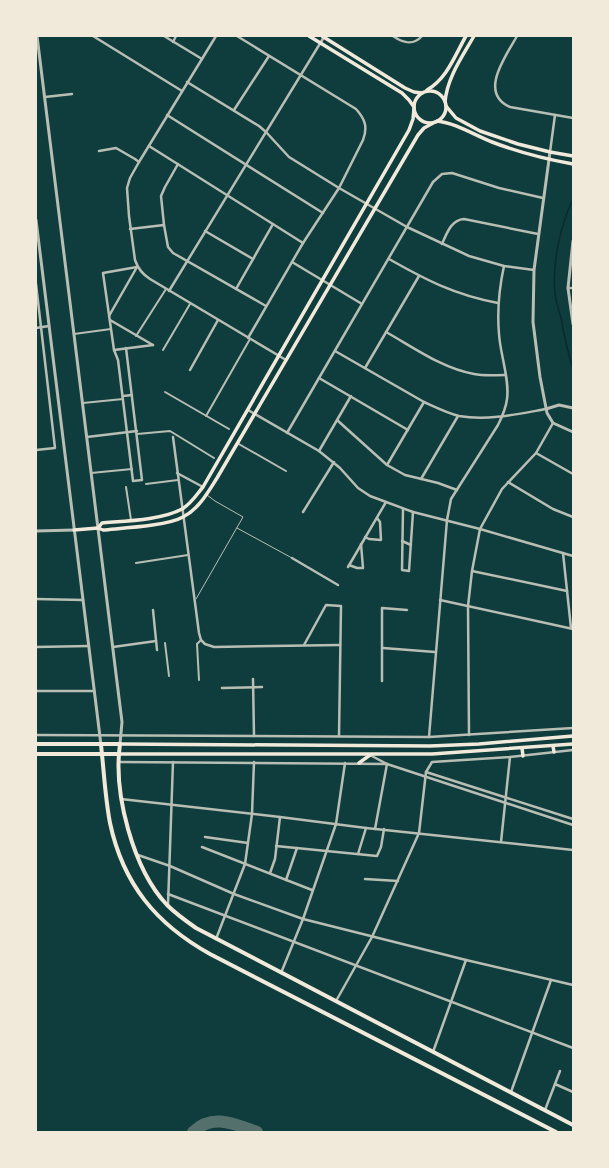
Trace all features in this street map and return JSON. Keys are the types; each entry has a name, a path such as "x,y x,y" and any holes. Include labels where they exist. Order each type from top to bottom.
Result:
{"highway":[{"path":"36,744 120,744 118,762 121,799 131,836 150,883 168,905 183,919 196,928 281,974 336,1001 573,1125"},
{"path":"101,745 110,822 115,844 124,867 135,888 147,904 160,919 176,933 191,944 210,954 556,1132"},
{"path":"36,754 118,754"}],"main road":[{"path":"309,36 402,94 409,100 419,119 429,123 436,121 448,123 516,151 549,160 573,164"},
{"path":"323,36 405,88 414,92 433,91 438,93 444,99 445,105 456,118 480,131 518,144 573,156"},
{"path":"96,528 102,523 166,515 182,509 187,506 203,487 409,130 413,119 416,99 442,78 466,36"},
{"path":"77,530 96,528 103,530 151,525 183,518 207,495 418,135 424,128 443,115 449,82 474,36"},
{"path":"211,474 217,478"},
{"path":"150,517 151,525"},
{"path":"120,744 430,746 479,744 573,736"},
{"path":"118,754 432,754 573,744"},
{"path":"553,746 554,752"},
{"path":"522,748 523,756"},
{"path":"359,763 370,755"}],"street":[{"path":"37,36 83,403 96,528 122,722 120,744"},
{"path":"93,36 182,91"},
{"path":"164,36 202,59"},
{"path":"173,42 176,36"},
{"path":"216,36 167,114 130,178 127,188 134,260 137,267 143,274 167,290 286,360"},
{"path":"206,416 266,306 303,243 339,188 366,132 366,124 362,115 356,109 237,36"},
{"path":"136,336 187,261 323,36"},
{"path":"392,36 400,41 410,43 415,42 422,36"},
{"path":"517,36 495,80 496,94 504,105 510,107 573,118"},
{"path":"234,110 269,56"},
{"path":"188,82 234,110 266,132 289,158 407,227 469,256 504,266 534,270"},
{"path":"45,97 72,94"},
{"path":"167,114 323,213"},
{"path":"555,116 534,270 533,300 535,343 548,417 553,423 573,432"},
{"path":"149,146 303,243"},
{"path":"99,151 116,148 136,158 139,162"},
{"path":"178,164 161,196 168,247 173,254 266,306"},
{"path":"287,432 433,182 442,174 452,173 499,188 543,198"},
{"path":"442,244 449,228 458,219 538,234"},
{"path":"36,220 77,530 83,600 101,745"},
{"path":"236,289 273,224"},
{"path":"130,229 164,225"},
{"path":"205,231 253,259"},
{"path":"573,241 568,288 573,324"},
{"path":"388,259 434,284 466,296 498,303"},
{"path":"292,262 362,304"},
{"path":"429,737 447,520 451,499 498,425 507,398 507,385 499,336 498,303 504,266"},
{"path":"126,348 142,480 133,481 118,360 114,350 103,273 137,267"},
{"path":"109,316 137,267"},
{"path":"365,368 419,276"},
{"path":"36,284 55,448 36,450"},
{"path":"568,288 573,288"},
{"path":"163,350 190,304"},
{"path":"109,320 153,345 114,350"},
{"path":"190,370 218,320"},
{"path":"36,328 49,326"},
{"path":"74,334 111,330"},
{"path":"386,332 447,366 459,371 487,376 505,375"},
{"path":"335,351 424,402 458,416 481,418 546,409 553,406 573,408"},
{"path":"319,378 408,430"},
{"path":"165,392 229,430"},
{"path":"83,403 123,398 132,395"},
{"path":"319,451 351,396"},
{"path":"387,465 424,402"},
{"path":"248,410 319,451 334,462 363,492 413,512 480,529 573,556"},
{"path":"421,479 458,416"},
{"path":"337,420 387,465 405,475 457,490"},
{"path":"469,735 468,606 472,571 480,529 502,489 536,453 553,423"},
{"path":"87,437 127,432 137,433 170,431 214,458"},
{"path":"173,437 194,602 201,640 205,644 214,647 340,645"},
{"path":"237,443 286,471"},
{"path":"536,453 573,474"},
{"path":"303,512 334,462"},
{"path":"91,473 132,469"},
{"path":"177,472 203,487"},
{"path":"146,484 178,480"},
{"path":"508,482 553,509 573,517"},
{"path":"126,487 131,520"},
{"path":"361,544 363,568 348,566 365,537 377,518 386,502"},
{"path":"403,508 402,570 409,571 413,512"},
{"path":"365,537 369,539 381,540 380,522 377,518"},
{"path":"36,531 77,530"},
{"path":"402,541 411,545"},
{"path":"440,600 572,628 563,553"},
{"path":"136,563 188,556"},
{"path":"292,558 338,585"},
{"path":"472,571 567,591"},
{"path":"36,599 83,600"},
{"path":"304,645 326,605 341,606 339,736"},
{"path":"382,681 382,608 408,610"},
{"path":"153,610 157,650"},
{"path":"200,680 197,644 201,640"},
{"path":"113,647 156,641"},
{"path":"165,643 169,676"},
{"path":"36,647 89,646"},
{"path":"383,648 435,652"},
{"path":"253,679 254,736"},
{"path":"222,688 262,687"},
{"path":"36,691 94,691"},
{"path":"36,735 429,737 573,728"},
{"path":"336,1001 372,937 419,833 425,777 426,772 432,762 523,756 573,750"},
{"path":"370,755 387,764 505,804 573,825"},
{"path":"502,842 510,757"},
{"path":"118,762 387,764"},
{"path":"168,905 173,762"},
{"path":"216,939 245,864 252,814 254,762"},
{"path":"281,974 303,919 336,824 345,763"},
{"path":"375,828 387,764"},
{"path":"426,772 573,819"},
{"path":"121,799 366,828 573,850"},
{"path":"270,873 275,859 280,817"},
{"path":"358,854 366,828"},
{"path":"276,846 377,856 381,847 384,829"},
{"path":"205,837 248,843"},
{"path":"202,847 312,890"},
{"path":"286,880 297,848"},
{"path":"138,855 170,866 234,894 303,919 573,985"},
{"path":"365,879 398,881"},
{"path":"168,894 573,1048"},
{"path":"434,1052 466,960"},
{"path":"511,1093 551,980"},
{"path":"545,1110 560,1071"},
{"path":"554,1084 573,1092"}],"lane":[{"path":"194,602 243,517 207,495"},
{"path":"237,528 292,558"}],"waterway":[{"path":"573,199 564,221 558,245 554,282 556,300 573,369"}],"taxiway":[{"path":"193,1132 201,1126 216,1122 232,1123 257,1132"}]}
